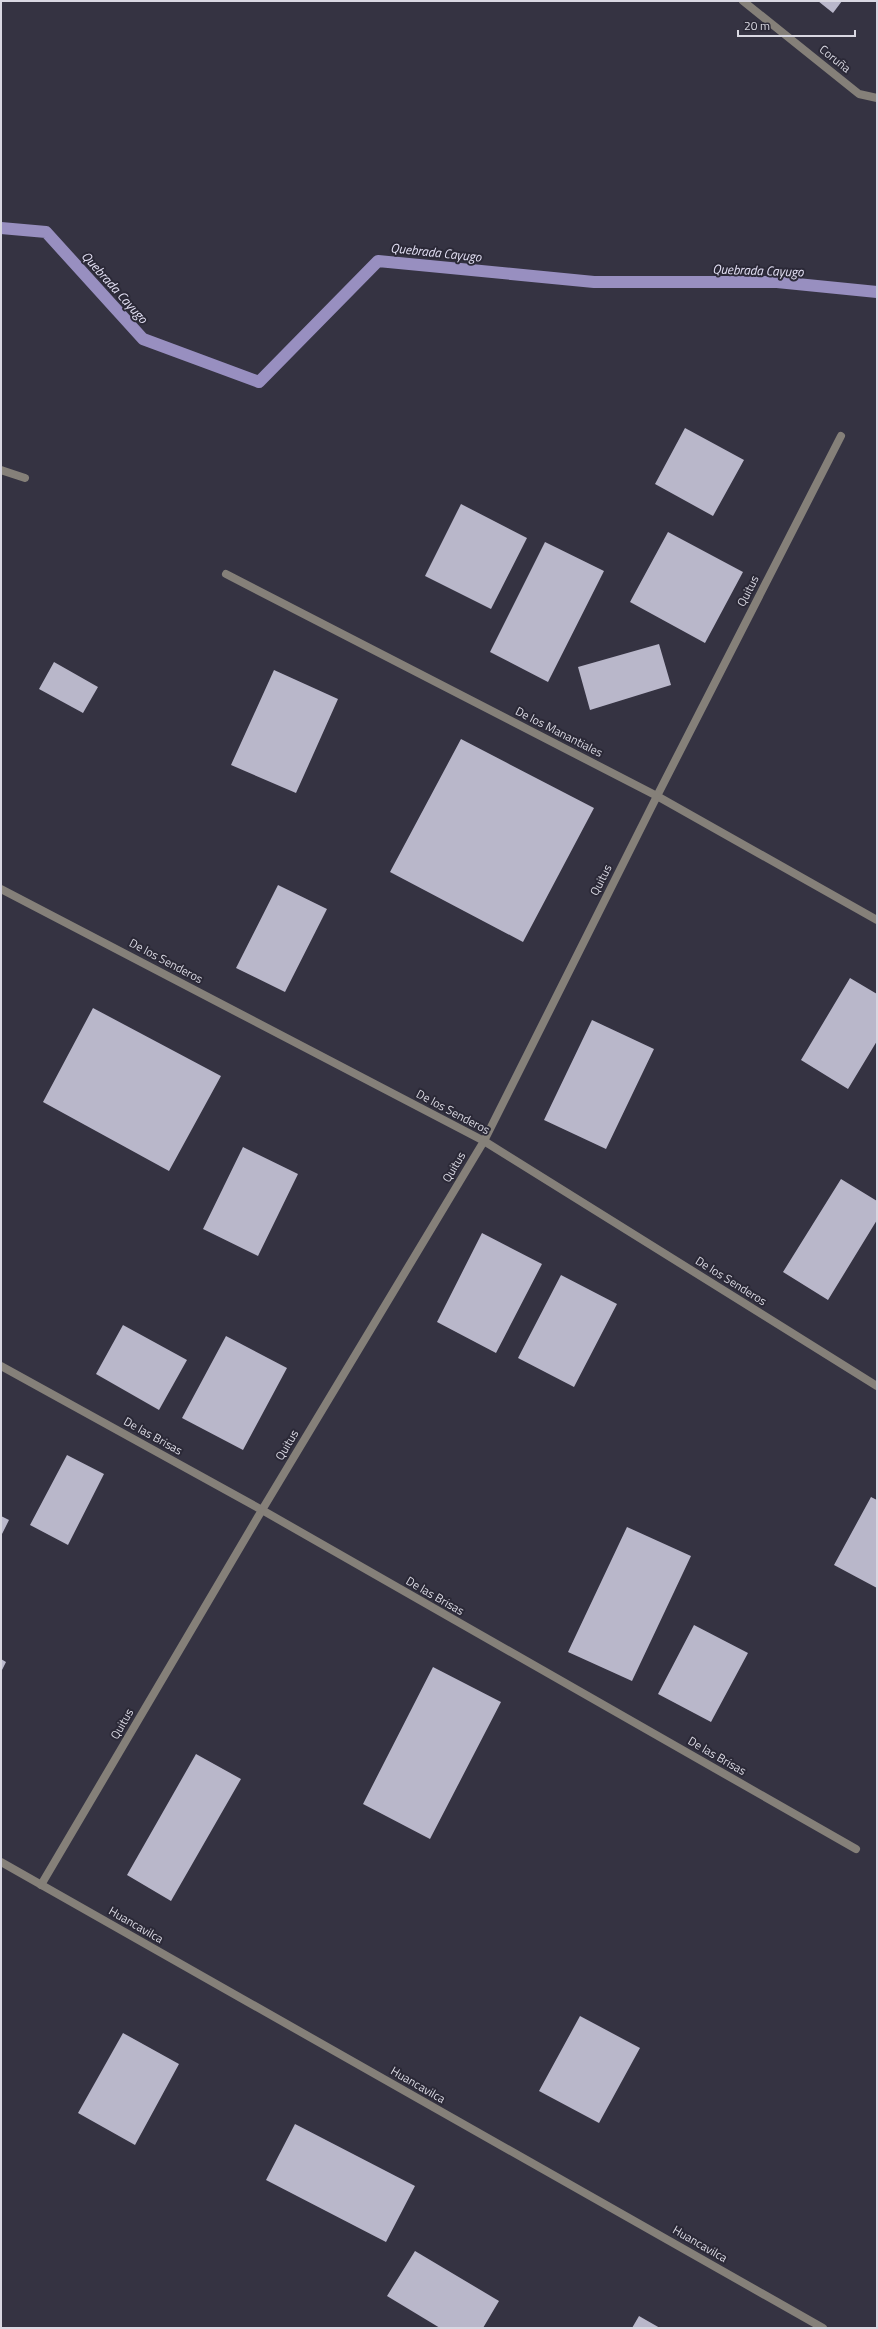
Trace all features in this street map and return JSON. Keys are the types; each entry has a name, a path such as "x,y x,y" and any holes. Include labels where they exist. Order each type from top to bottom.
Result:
{"street":[{"name":"Coruña","path":"743,1 859,94 877,98"},
{"name":"Quitus","path":"41,1885 262,1510 484,1141 656,796 841,436"},
{"path":"1,470 25,478"},
{"name":"De los Manantiales","path":"226,574 656,796 877,920"},
{"name":"De los Senderos","path":"1,889 484,1141 877,1386"},
{"name":"De las Brisas","path":"1,1366 262,1510 856,1849"},
{"name":"Huancavilca","path":"1,1862 823,2328"}],"building":[{"path":"818,1 842,1 833,13"},
{"path":"685,428 744,460 713,516 655,484"},
{"path":"461,504 527,538 491,609 425,576"},
{"path":"668,532 743,572 705,643 630,602"},
{"path":"545,542 604,571 548,682 490,652"},
{"path":"659,644 671,685 590,710 578,667"},
{"path":"54,662 98,687 83,713 39,689"},
{"path":"274,670 338,699 296,793 231,765"},
{"path":"461,739 594,808 523,942 390,872"},
{"path":"278,885 327,909 285,992 236,968"},
{"path":"850,978 877,994 877,1041 848,1089 801,1060"},
{"path":"93,1008 221,1076 169,1171 43,1102"},
{"path":"592,1020 654,1049 606,1149 544,1120"},
{"path":"243,1147 298,1174 258,1256 203,1229"},
{"path":"841,1179 877,1201 877,1220 828,1300 783,1272"},
{"path":"482,1233 542,1264 496,1353 437,1322"},
{"path":"561,1275 617,1304 574,1387 518,1358"},
{"path":"123,1325 187,1360 159,1410 96,1374"},
{"path":"226,1336 287,1368 243,1450 182,1418"},
{"path":"67,1455 104,1474 68,1545 30,1525"},
{"path":"871,1497 877,1500 877,1588 834,1565"},
{"path":"1,1516 9,1520 1,1536"},
{"path":"627,1527 691,1556 632,1681 568,1652"},
{"path":"694,1625 748,1653 711,1722 658,1694"},
{"path":"1,1659 6,1662 1,1672"},
{"path":"433,1667 501,1702 430,1839 363,1804"},
{"path":"196,1754 241,1779 171,1901 127,1875"},
{"path":"580,2016 640,2048 599,2123 539,2091"},
{"path":"123,2033 179,2064 135,2145 78,2113"},
{"path":"295,2124 415,2186 386,2242 266,2180"},
{"path":"415,2251 499,2301 483,2328 440,2328 387,2296"},
{"path":"639,2316 660,2328 632,2328"}],"waterway":[{"name":"Quebrada Cayugo","path":"1,228 46,232 143,339 259,382 378,261 594,282 777,282 877,292"}]}
